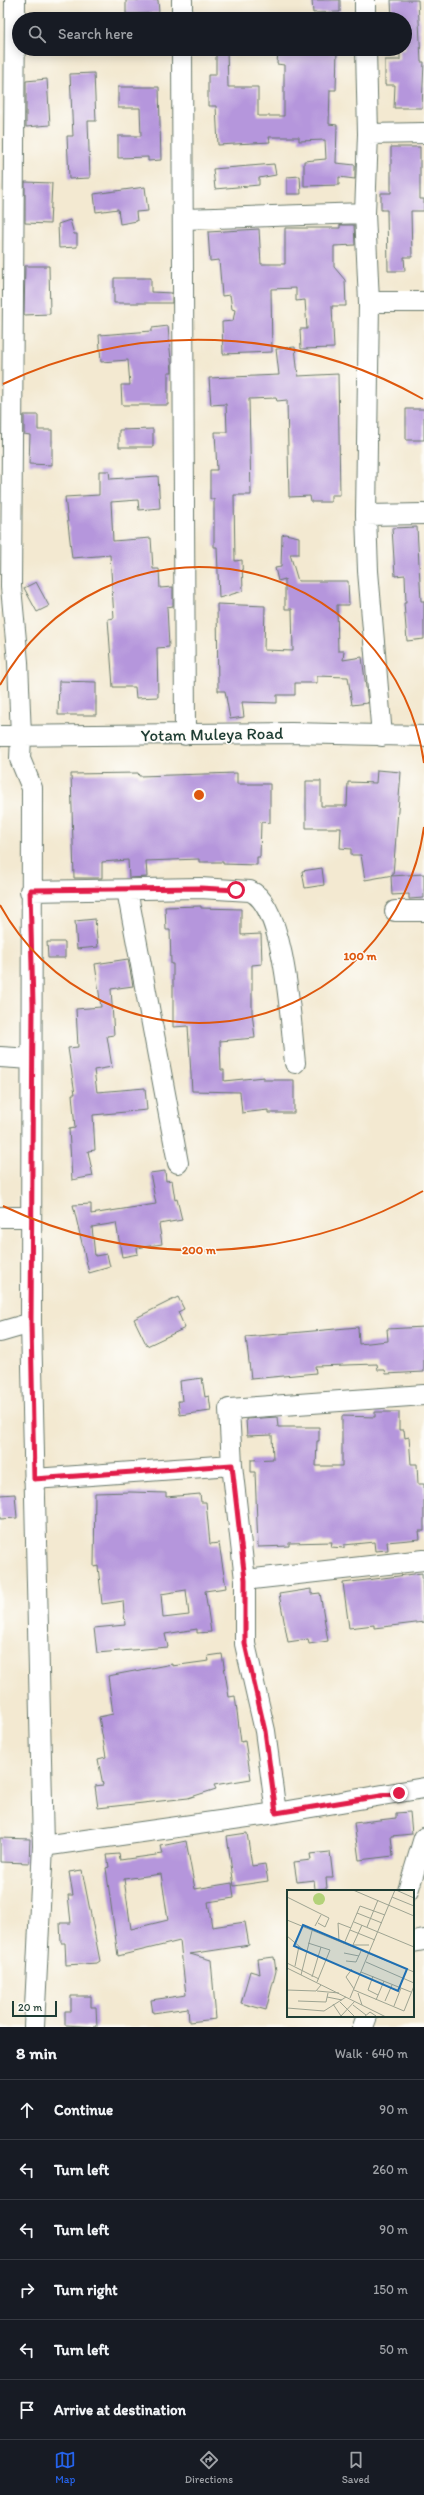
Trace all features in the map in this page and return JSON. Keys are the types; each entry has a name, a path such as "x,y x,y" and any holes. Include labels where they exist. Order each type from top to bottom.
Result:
{"street":[{"path":"15,0 15,12"},
{"path":"182,0 182,12"},
{"path":"365,0 365,12"},
{"path":"15,56 11,587 15,623 21,736 20,759 32,788 30,890 33,1004 31,1059 31,1323 43,1846 34,2027"},
{"path":"182,56 184,219 185,735"},
{"path":"366,56 368,134 365,213 369,302 366,516 368,571 382,736"},
{"path":"368,134 424,133"},
{"path":"184,219 365,213"},
{"path":"369,302 424,302"},
{"path":"366,516 424,514"},
{"name":"Yotam Muleya Road","path":"0,736 185,735 291,732 382,736 424,736"},
{"path":"30,890 250,891 263,900 275,925 282,954 295,1063"},
{"path":"127,890 178,1163"},
{"path":"395,911 424,911"},
{"path":"0,1057 31,1059"},
{"path":"0,1217 31,1217"},
{"path":"0,1332 31,1323"},
{"path":"276,1813 265,1731 245,1644 245,1580 232,1465 229,1409 424,1395"},
{"path":"34,1479 232,1465"},
{"path":"245,1580 424,1560"},
{"path":"43,1846 276,1813 424,1788"},
{"path":"408,1890 424,1838"},
{"path":"414,1942 424,1940"},
{"path":"363,2027 367,2017"}],"building":[{"path":"126,0 158,0 159,12 126,12"},
{"path":"312,0 340,0 340,12 313,12"},
{"path":"391,0 418,0 421,62 424,62 422,108 394,108 395,85 385,85 385,60 400,60 400,56 412,56 412,12 392,12"},
{"path":"216,56 227,56 228,87 258,87 258,116 284,116 284,65 277,64 278,56 337,56 336,90 330,90 329,124 337,125 336,163 355,165 355,179 339,177 339,185 304,186 304,161 326,159 325,140 299,141 299,137 269,137 270,142 218,145 216,106 208,106 208,75 216,75"},
{"path":"94,73 96,121 88,121 90,178 69,179 67,136 73,136 70,74"},
{"path":"47,79 50,125 26,127 26,81"},
{"path":"118,87 159,87 161,160 148,161 148,157 118,158 118,136 141,136 140,108 118,108"},
{"path":"391,147 420,147 420,199 424,199 424,211 411,211 412,257 404,257 405,271 388,271 387,210 381,210 381,193 391,193"},
{"path":"274,164 276,175 259,178 259,185 215,189 213,169"},
{"path":"300,176 301,194 287,194 287,177"},
{"path":"25,182 52,183 50,224 25,223"},
{"path":"145,187 148,211 136,212 137,221 120,224 118,209 96,212 94,194"},
{"path":"70,220 74,234 77,234 77,247 59,248 58,224"},
{"path":"340,225 354,225 355,245 334,246 334,267 345,280 346,306 332,306 334,348 301,349 300,329 307,329 305,300 296,301 296,288 271,289 272,352 223,354 222,322 233,321 235,310 232,309 230,295 222,296 219,260 210,261 208,232 259,229 261,264 285,264 285,228 340,228"},
{"path":"25,266 49,266 50,314 24,315"},
{"path":"114,278 151,278 151,292 172,293 172,303 114,303"},
{"path":"168,326 172,372 168,372 168,405 122,405 121,385 130,385 128,360 101,362 99,335 152,331 152,328"},
{"path":"295,347 298,376 338,374 340,495 331,495 331,502 311,502 310,496 289,497 287,400 277,401 276,398 249,399 251,495 234,495 235,561 242,560 243,591 219,598 217,547 214,547 214,499 210,499 210,470 217,470 215,432 227,432 226,404 211,405 209,378 279,375 276,349"},
{"path":"406,409 424,409 424,440 406,440"},
{"path":"24,415 38,415 38,430 52,430 52,465 29,464 30,435 24,434"},
{"path":"153,429 153,447 119,447 119,430"},
{"path":"99,471 109,471 110,479 158,476 160,508 139,510 138,500 111,502 113,541 151,538 153,569 159,569 160,588 173,587 173,606 167,607 169,647 157,648 158,697 136,698 135,687 113,687 108,619 114,618 110,555 72,558 65,497 99,495"},
{"path":"417,527 421,601 424,601 424,639 407,641 404,603 406,603 405,575 395,576 392,528"},
{"path":"285,534 299,537 299,554 290,554 298,581 348,581 349,605 337,605 338,651 344,651 343,660 362,657 368,703 352,705 348,677 317,676 317,683 295,683 295,695 277,695 277,703 242,702 244,717 230,719 225,691 218,691 217,604 265,606 264,650 293,651 292,609 285,609 285,579 278,581 275,568 281,567 282,535"},
{"path":"36,582 49,606 37,612 24,588"},
{"path":"59,681 96,682 96,715 58,715"},
{"path":"377,770 401,772 393,875 365,880 361,855 351,855 351,849 340,848 341,828 306,828 306,781 321,781 321,806 347,806 348,782 376,783"},
{"path":"138,773 139,776 237,773 237,784 270,784 270,823 261,822 260,857 257,857 257,865 223,864 223,862 199,862 199,859 146,861 147,877 129,878 128,860 102,862 102,878 74,878 71,774"},
{"path":"322,868 324,885 305,888 302,871"},
{"path":"424,874 424,898 409,899 409,894 392,895 391,876"},
{"path":"201,906 201,908 241,909 241,935 261,934 262,964 252,965 252,1012 255,1038 220,1041 221,1070 224,1070 224,1081 264,1077 264,1080 294,1080 294,1113 268,1113 268,1110 242,1113 240,1092 192,1091 188,1026 173,1027 173,964 171,964 170,930 166,930 165,907"},
{"path":"95,919 98,947 77,949 75,921"},
{"path":"47,942 65,942 65,958 48,958"},
{"path":"128,959 133,986 111,989 114,1035 107,1036 112,1067 94,1070 97,1092 145,1088 147,1110 93,1115 95,1150 88,1151 93,1176 72,1180 69,1129 75,1128 72,1094 75,1094 68,1048 78,1047 76,1009 101,1007 95,964"},
{"path":"165,1171 166,1181 172,1180 175,1200 177,1199 182,1220 159,1224 162,1244 137,1248 138,1254 122,1257 116,1223 92,1227 95,1256 107,1254 110,1267 89,1273 73,1205 91,1204 91,1214 156,1204 150,1173"},
{"path":"178,1297 184,1309 178,1312 185,1328 147,1346 134,1319"},
{"path":"358,1327 359,1344 388,1341 387,1329 424,1327 424,1372 386,1374 385,1370 378,1370 377,1364 315,1366 316,1373 251,1379 246,1337"},
{"path":"202,1378 205,1397 209,1396 211,1411 180,1415 178,1401 182,1401 180,1381"},
{"path":"375,1412 399,1412 399,1430 404,1430 405,1438 409,1437 411,1464 417,1464 418,1484 424,1484 424,1531 419,1531 420,1539 387,1542 388,1550 375,1551 374,1542 344,1545 344,1548 331,1547 332,1542 289,1543 289,1546 258,1547 255,1472 251,1472 251,1460 273,1459 272,1435 247,1436 246,1419 277,1417 278,1427 319,1427 316,1466 342,1466 342,1416 375,1417"},
{"path":"95,1493 166,1493 166,1497 200,1494 201,1502 206,1502 210,1544 219,1543 226,1588 205,1591 211,1632 197,1633 197,1629 165,1634 168,1647 97,1653 94,1628 125,1625 123,1601 102,1604 98,1566 94,1567","holes":["186,1590 189,1615 163,1618 161,1594"]},
{"path":"15,1494 17,1518 0,1519 0,1495"},
{"path":"422,1573 424,1622 374,1628 374,1625 349,1628 343,1583"},
{"path":"311,1589 311,1594 320,1593 328,1641 309,1644 308,1639 288,1642 279,1594"},
{"path":"222,1654 229,1697 235,1696 241,1742 245,1741 251,1779 214,1785 216,1789 188,1798 98,1808 95,1786 103,1785 98,1759 106,1757 99,1717 113,1714 108,1676 172,1664 172,1666 209,1661 208,1656"},
{"path":"410,1812 412,1834 391,1836 393,1856 359,1860 354,1823 396,1818 396,1813"},
{"path":"247,1833 252,1866 265,1864 268,1881 234,1886 227,1836"},
{"path":"0,1838 30,1839 29,1863 0,1862"},
{"path":"186,1841 195,1889 232,1883 234,1898 208,1902 212,1927 245,1922 249,1945 190,1954 211,1960 216,2019 189,2022 188,2008 153,2013 151,2000 186,1995 180,1941 118,1956 106,1868 109,1867 107,1855 119,1854 120,1860 163,1854 161,1846","holes":["161,1874 168,1920 131,1929 124,1879"]},
{"path":"330,1852 333,1878 326,1878 327,1888 315,1889 314,1880 297,1882 294,1862 311,1860 310,1854"},
{"path":"82,1870 100,1961 97,1963 66,1965 65,1943 61,1943 60,1923 71,1923 68,1895 73,1895 69,1872"},
{"path":"274,1957 276,1971 266,2010 241,2003 250,1971 260,1974 258,1959"},
{"path":"71,1996 91,1996 91,2007 96,2007 97,2027 65,2025 65,2011 71,2011"}],"route":[{"path":"236,890 200,888 30,890 33,1004 31,1059 31,1323 34,1479 232,1465 245,1580 245,1644 265,1731 276,1813 399,1793"}]}
